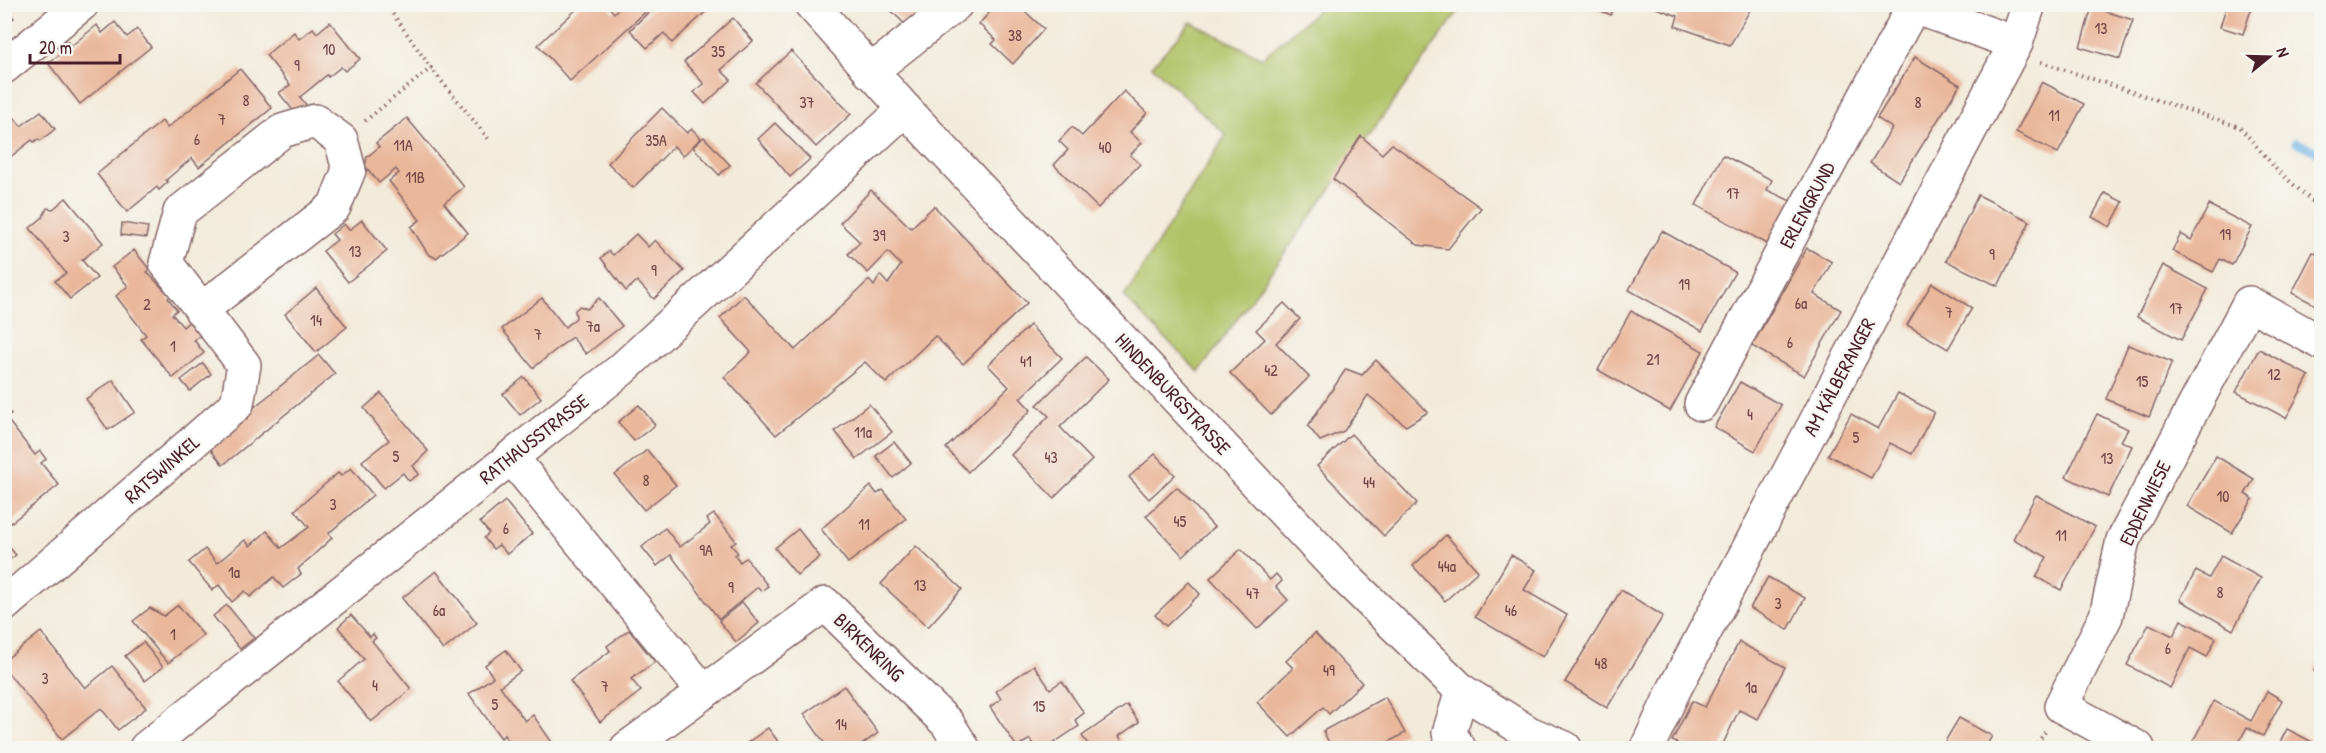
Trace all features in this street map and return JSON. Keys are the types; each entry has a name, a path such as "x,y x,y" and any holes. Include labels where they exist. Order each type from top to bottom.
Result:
{"street":[{"path":"4,67 82,4"},
{"name":"HINDENBURGSTRASSE","path":"811,4 870,72 1346,578 1462,691 1529,733 1565,748"},
{"path":"870,72 956,4"},
{"name":"AM KÄLBERANGER","path":"1647,748 1686,667 2014,48 2029,4"},
{"name":"ERLENGRUND","path":"1701,404 1909,6 2014,48"},
{"name":"RATHAUSSTRASSE","path":"146,748 621,370 905,109"},
{"name":"RATSWINKEL","path":"4,605 237,404 244,366 166,263 180,212 282,131 315,121 341,140"},
{"path":"201,310 334,207 349,170 341,140"},
{"name":"EDDENWIESE","path":"2138,748 2061,706 2106,616 2123,540 2249,303 2322,343"},
{"path":"511,457 704,692"},
{"name":"BIRKENRING","path":"627,748 825,604 947,723 963,748"},
{"path":"1459,748 1449,734 1462,691"}],"path":[{"path":"386,4 431,68 490,142"},
{"path":"2014,48 2240,127 2276,169 2322,210"},
{"path":"341,140 431,68"}],"green space":[{"path":"1324,5 1463,5 1199,372 1124,297 1226,135 1152,66 1191,22 1262,58"}],"building":[{"path":"577,4 606,4 614,13 623,4 654,4 570,81 538,45 579,7"},
{"path":"657,4 714,4 672,43 664,33 647,48 630,30"},
{"path":"884,4 931,4 909,28"},
{"path":"997,4 1017,4 1044,29 1013,64 992,44 996,40 979,24"},
{"path":"1583,4 1614,4 1611,15"},
{"path":"1657,4 1734,4 1750,10 1730,45 1675,26 1678,16 1656,8"},
{"path":"2227,4 2253,4 2243,34 2220,27"},
{"path":"4,6 14,18 4,25"},
{"path":"2092,7 2133,20 2120,59 2080,47"},
{"path":"733,18 753,41 721,70 731,80 705,104 694,92 704,84 684,62"},
{"path":"115,22 127,37 137,29 151,47 80,104 48,63 62,53 58,48 67,41 71,46 97,25 102,33"},
{"path":"330,22 360,59 345,71 341,67 328,77 327,75 300,97 307,106 296,114 279,93 290,85 266,55 294,32 299,39 313,28 317,33"},
{"path":"791,51 851,114 816,147 756,83"},
{"path":"1915,57 1960,85 1899,182 1870,163 1892,128 1877,118"},
{"path":"240,69 272,108 199,167 192,158 166,180 168,182 159,190 157,187 127,212 97,174 162,121 167,128"},
{"path":"2042,82 2084,104 2058,153 2016,132"},
{"path":"1124,91 1147,113 1130,132 1142,143 1130,155 1140,164 1098,208 1054,165 1068,150 1059,141 1072,127 1082,136"},
{"path":"4,105 21,126 41,111 55,129 40,141 32,140 4,162"},
{"path":"662,108 687,133 692,129 701,138 683,156 674,146 633,188 608,163"},
{"path":"407,118 464,187 444,203 468,233 436,258 428,254 411,227 420,220 389,181 399,173 396,169 379,183 365,166 367,157 379,147 376,143"},
{"path":"775,123 810,159 790,177 758,139"},
{"path":"1361,136 1382,154 1392,144 1481,208 1448,249 1418,245 1333,179"},
{"path":"704,137 730,165 719,175 693,147"},
{"path":"1723,155 1772,180 1767,190 1793,202 1771,246 1696,205"},
{"path":"871,190 911,228 934,206 1027,303 963,364 935,336 886,383 865,362 776,435 724,377 751,352 720,318 744,295 795,350 869,280 874,286 880,275 888,284 901,265 888,252 868,273 848,254 860,242 840,223"},
{"path":"2105,193 2123,202 2110,227 2092,217"},
{"path":"1978,195 2030,221 1998,286 1946,261"},
{"path":"66,198 103,243 82,260 97,278 70,299 55,281 66,273 30,228 43,217 47,208 53,209"},
{"path":"2209,205 2252,227 2232,265 2220,259 2213,272 2172,251 2181,234 2191,240"},
{"path":"362,220 387,251 348,282 323,251 337,240 332,234 344,224 349,230"},
{"path":"122,223 148,227 146,238 121,235"},
{"path":"1662,231 1735,272 1702,331 1629,290"},
{"path":"636,234 648,247 655,240 684,271 654,299 637,281 626,291 601,258 609,251 613,255"},
{"path":"1807,248 1832,262 1814,294 1841,310 1804,376 1752,346"},
{"path":"134,250 150,270 147,272 170,296 168,298 177,310 172,314 183,327 189,322 200,335 194,340 204,353 173,378 141,339 146,335 116,296 128,286 112,267"},
{"path":"2313,252 2322,257 2322,308 2292,293"},
{"path":"2163,265 2208,289 2181,340 2137,317"},
{"path":"1932,283 1972,308 1948,349 1907,325"},
{"path":"316,288 347,327 316,352 285,314"},
{"path":"542,298 565,327 576,318 575,310 580,306 587,309 599,298 622,326 586,354 572,337 533,368 502,329"},
{"path":"1284,303 1300,319 1276,343 1309,377 1271,415 1230,373 1265,339 1256,330"},
{"path":"1631,311 1703,351 1670,411 1598,370"},
{"path":"1030,325 1062,358 1020,398 1031,410 968,472 946,448 1009,387 988,365"},
{"path":"2128,345 2172,362 2149,417 2106,399"},
{"path":"2259,349 2309,376 2286,418 2236,392"},
{"path":"319,355 335,374 223,465 207,445"},
{"path":"1086,357 1109,379 1060,427 1092,460 1054,498 1011,455 1049,416 1037,405"},
{"path":"1376,360 1428,412 1406,426 1368,395 1344,431 1320,441 1308,426 1346,369 1362,375"},
{"path":"203,363 211,374 190,391 181,380"},
{"path":"524,377 541,398 520,415 503,394"},
{"path":"113,380 135,412 108,430 86,399"},
{"path":"1740,382 1781,405 1755,451 1714,427"},
{"path":"381,393 428,451 413,466 419,474 409,481 403,473 384,488 362,461 389,440 364,408"},
{"path":"1898,393 1934,412 1912,454 1890,443 1871,478 1828,455 1851,414 1878,429"},
{"path":"869,404 892,432 857,459 835,431"},
{"path":"639,405 655,425 634,441 618,422"},
{"path":"4,406 11,414 6,418 35,455 40,451 46,459 41,463 59,485 8,525 4,521"},
{"path":"2097,414 2128,429 2121,441 2132,446 2108,497 2066,477"},
{"path":"1351,434 1417,503 1384,536 1317,466"},
{"path":"894,442 911,463 893,478 876,456"},
{"path":"647,450 676,485 644,510 615,475"},
{"path":"1155,454 1175,475 1149,499 1129,477"},
{"path":"2216,456 2254,479 2245,494 2253,499 2232,533 2187,506"},
{"path":"351,468 373,495 329,533 332,538 298,569 301,574 283,588 274,577 250,597 245,591 232,602 219,585 212,590 189,562 205,549 217,563 245,540 250,546 267,531 281,548 309,527 295,510 338,473 341,476"},
{"path":"871,486 877,494 883,490 906,519 848,563 821,529"},
{"path":"1177,487 1214,527 1183,556 1146,516"},
{"path":"2036,495 2095,527 2061,590 2036,577 2047,557 2013,539"},
{"path":"505,501 532,534 507,554 499,545 493,549 484,538 489,533 480,522"},
{"path":"714,514 736,541 731,545 738,553 735,555 740,562 746,558 768,586 761,591 758,587 719,619 671,555 657,566 642,547 665,528 680,547 710,524 707,519"},
{"path":"798,529 820,557 797,575 775,548"},
{"path":"1446,535 1478,571 1445,601 1413,566"},
{"path":"4,541 16,555 4,564"},
{"path":"916,546 962,589 928,627 881,584"},
{"path":"1241,549 1270,580 1276,574 1282,581 1276,587 1288,600 1257,629 1210,578"},
{"path":"1511,555 1536,570 1524,590 1567,615 1543,657 1475,617"},
{"path":"2221,556 2261,578 2233,630 2180,600 2196,571 2209,578"},
{"path":"436,571 477,623 443,650 402,598"},
{"path":"1768,577 1805,598 1788,630 1750,608"},
{"path":"1189,582 1200,594 1166,626 1155,615"},
{"path":"1621,590 1663,616 1607,708 1565,682"},
{"path":"742,602 759,623 736,642 719,621"},
{"path":"178,605 203,635 168,663 133,621 150,608 164,616"},
{"path":"227,605 254,638 240,649 213,616"},
{"path":"351,615 370,637 373,634 376,638 372,641 411,689 371,722 338,681 364,659 338,627"},
{"path":"2181,620 2216,638 2207,657 2190,648 2170,688 2127,665 2149,624 2173,636"},
{"path":"629,630 655,662 631,679 641,691 600,722 570,681 610,651 607,646"},
{"path":"41,632 85,688 112,666 146,708 118,730 101,708 62,739 4,668 4,661"},
{"path":"1315,633 1362,683 1329,714 1323,707 1290,737 1257,702 1293,668 1286,661"},
{"path":"143,642 163,667 145,681 125,656"},
{"path":"1739,642 1785,667 1758,719 1739,710 1721,748 1717,746 1715,748 1688,748 1672,741 1692,701 1705,707"},
{"path":"506,650 521,671 500,686 525,721 533,715 556,748 514,748 504,735 501,738 469,694 493,677 485,665"},
{"path":"2322,657 2322,675 2314,671"},
{"path":"1034,665 1050,689 1062,681 1084,713 1075,720 1079,726 1046,748 1036,748 1030,739 1017,747 990,707 1001,699 996,691"},
{"path":"844,686 878,733 857,748 828,748 804,714"},
{"path":"2267,691 2282,700 2263,736 2247,727 2236,748 2198,748 2191,745 2214,701 2251,721"},
{"path":"1385,697 1405,733 1378,748 1332,748 1323,731"},
{"path":"1127,705 1139,722 1119,736 1124,744 1118,748 1091,748 1082,736"},
{"path":"1959,718 1992,736 1985,748 1941,748"},
{"path":"768,728 783,748 740,748"},
{"path":"2287,729 2322,747 2322,748 2277,748"}],"waterway":[{"path":"2296,142 2322,154"}]}
